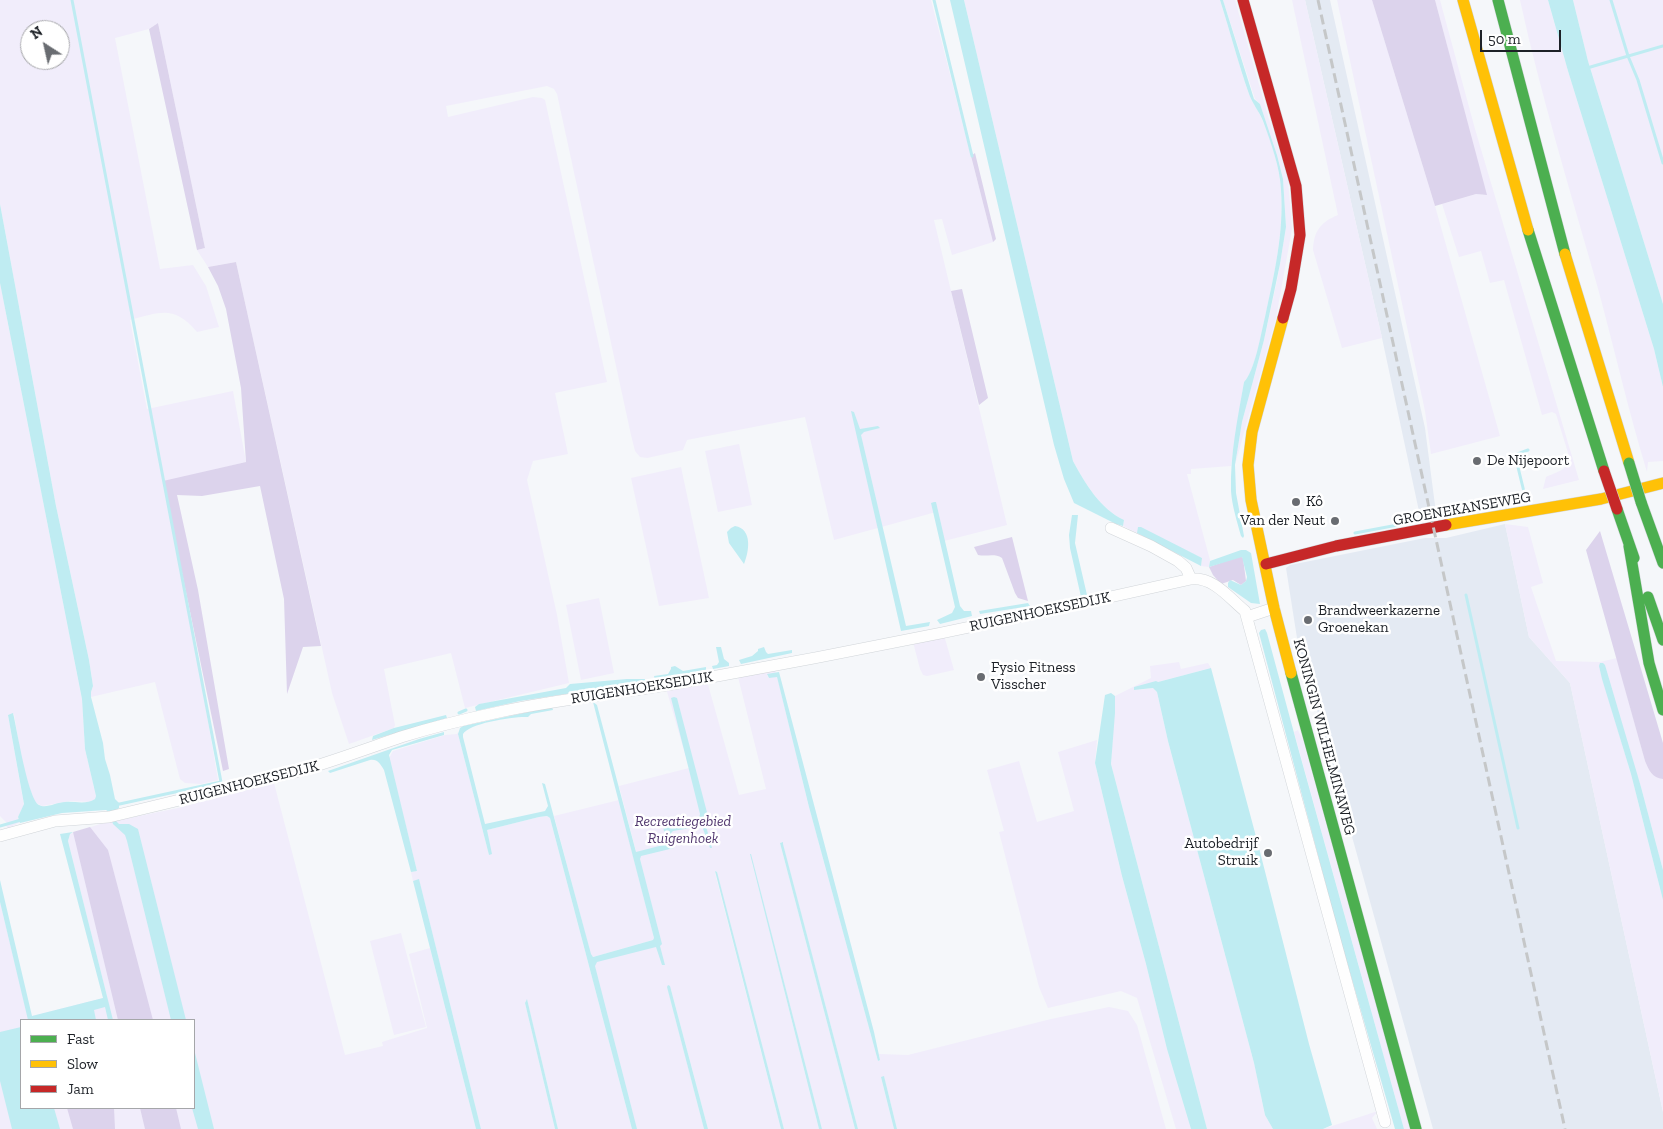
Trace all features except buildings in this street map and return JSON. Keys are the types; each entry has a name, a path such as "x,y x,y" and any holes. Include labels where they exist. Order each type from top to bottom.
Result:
{"main road":[{"name":"KONINGIN WILHELMINAWEG","path":"1243,0 1296,186 1300,235 1291,289 1252,432 1248,465 1251,500 1274,608 1416,1129"},
{"path":"1463,0 1538,264 1604,471 1663,640"},
{"path":"1498,0 1556,223 1641,502 1663,563"},
{"path":"1509,0 1510,43"},
{"name":"GROENEKANSEWEG","path":"1266,564 1336,546 1472,520 1602,499 1663,483"},
{"path":"1629,546 1649,663 1663,710"}],"street":[{"path":"1111,528 1152,546 1178,561 1186,568 1191,579"},
{"name":"RUIGENHOEKSEDIJK","path":"0,836 55,821 113,816 296,772 402,737 499,712 571,698 660,686 758,669 1010,619 1191,579 1204,579 1213,584 1245,611 1246,617"},
{"path":"1274,608 1246,617 1385,1122"}],"shaded area":[{"path":"1305,0 1330,0 1425,428 1436,513 1420,516 1382,338"},
{"path":"1372,0 1435,0 1487,195 1476,194 1435,206"},
{"path":"158,23 205,248 197,250 149,29"},
{"path":"975,153 996,239 993,242 971,156"},
{"path":"236,262 321,646 303,647 287,694 284,599 260,486 202,496 177,495 198,590 229,769 223,771 163,481 246,462 241,388 226,309 218,286 208,267"},
{"path":"962,289 988,398 979,405 951,291"},
{"path":"1505,524 1529,637 1570,683 1663,1112 1663,1129 1433,1129 1297,638 1286,568 1290,565 1425,538 1446,538"},
{"path":"1600,531 1663,743 1663,779 1654,775 1645,761 1586,550"},
{"path":"1012,537 1028,601 1018,598 1002,558 978,555 974,547"},
{"path":"1240,556 1243,558 1246,581 1241,585 1233,580 1221,584 1209,567"},
{"path":"90,827 108,850 153,1019 118,1019 73,832"},
{"path":"67,1109 114,1109 115,1129 73,1129"},
{"path":"140,1109 176,1109 181,1129 145,1129"}],"green space":[{"path":"0,0 931,0 993,242 952,255 942,219 934,220 1007,525 944,541 936,512 834,540 805,417 687,440 683,450 647,458 640,457 635,451 631,435 557,94 554,89 547,86 446,106 448,117 533,97 545,100 607,382 555,393 568,454 533,461 527,480 557,615 569,683 465,708 451,653 384,669 394,728 349,744 332,693 236,262 208,267 197,250 205,248 158,23 149,29 115,38 160,269 193,265 206,286 219,327 197,332 189,323 181,318 174,314 166,313 130,320 147,409 233,391 246,462 163,482 200,673 218,780 201,784 185,783 180,779 155,682 91,697 93,686 89,660 56,506 0,204"},
{"path":"964,0 1220,0 1249,94 1260,114 1274,153 1279,172 1282,206 1275,270 1257,352 1252,369 1244,382 1231,466 1191,469 1191,474 1187,474 1210,560 1209,567 1201,566 1202,558 1123,526 1124,520 1100,502 1073,461"},
{"path":"1223,0 1235,0 1288,179 1292,229 1276,318 1235,465 1242,422 1264,340 1278,276 1286,227 1283,179 1277,155 1260,104 1255,99"},
{"path":"1292,0 1305,0 1382,338 1342,348 1313,250 1317,232 1323,224 1338,215"},
{"path":"1337,0 1372,0 1435,206 1500,436 1431,454 1425,411"},
{"path":"1435,0 1440,0 1475,129 1579,480 1543,489 1546,477 1562,470 1569,461 1556,414 1552,412 1542,415 1504,280 1490,283 1481,251 1459,257 1442,204 1476,194 1486,195"},
{"path":"1520,0 1548,0 1654,349 1663,387 1663,461 1648,462 1647,472 1597,285 1546,107"},
{"path":"1573,0 1663,0 1663,304 1588,61"},
{"path":"0,283 82,699 85,749 96,796 90,802 70,801 42,806 36,802 29,790 14,714 8,715 24,805 18,817 20,822 7,829 6,822 0,816"},
{"path":"739,444 752,505 718,512 705,451"},
{"path":"681,467 709,598 659,606 631,478"},
{"path":"1505,524 1528,527 1543,583 1531,587 1556,661 1600,662 1617,658 1645,761 1663,779 1663,870 1641,787 1599,666 1631,774 1663,900 1663,1112 1570,683 1529,637"},
{"path":"599,598 614,673 581,680 566,605"},
{"path":"944,635 954,670 927,676 923,675 913,642"},
{"path":"1179,662 1181,669 1208,663 1211,668 1136,690 1154,688 1157,692 1168,741 1254,1063 1265,1115 1273,1129 1207,1129 1111,764 1115,696 1151,678 1150,666"},
{"name":"Recreatiegebied Ruigenhoek","path":"775,670 776,673 767,675 769,678 777,676 809,807 878,1061 880,1060 879,1054 908,1055 1051,1019 1109,1007 1128,1011 1137,1025 1166,1129 897,1129 884,1077 881,1077 894,1129 858,1129 782,842 780,843 855,1129 822,1129 750,854 819,1129 784,1129 716,871 781,1129 708,1129 671,990 669,993 704,1129 635,1129 591,963 659,940 619,786 689,768 666,688 707,681 739,795 766,789 738,677"},
{"path":"1298,730 1303,741 1410,1129 1404,1129 1294,732"},
{"path":"459,731 458,734 489,855 487,830 539,817 547,816 550,818 632,1129 558,1129 527,1000 525,1003 555,1129 481,1129 419,880 413,881 411,872 417,871 389,758 393,751 445,735 457,734"},
{"path":"1097,740 1095,763 1122,876 1167,1049 1191,1129 1176,1129 1137,998 1121,991 1048,1008 1039,987 999,832 1004,831 987,770 1019,761 1037,822 1074,811 1058,752"},
{"path":"274,783 345,1055 383,1046 382,1042 427,1028 409,954 430,948 476,1129 0,1129 0,902 28,1017 107,997 68,841 70,834 100,824 178,808"},
{"path":"619,800 654,938 653,940 593,957 591,956 554,816"},
{"path":"401,933 426,1027 394,1035 370,941"},
{"path":"1378,1111 1372,1118 1377,1129 1323,1129"}],"water":[{"path":"950,0 964,0 1073,461 1100,502 1124,520 1123,526 1074,503 1064,479 1054,445"},
{"path":"1220,0 1223,0 1254,99 1260,104 1277,155 1283,179 1286,227 1264,340 1242,422 1235,465 1236,493 1243,538 1235,514 1231,491 1233,449 1244,382 1248,377 1257,351 1275,270 1282,206 1279,173 1272,146 1260,114 1249,94"},
{"path":"1548,0 1573,0 1588,61 1663,304 1663,387 1654,349"},
{"path":"0,204 56,506 89,660 93,686 91,697 115,799 119,803 119,808 115,811 116,821 119,824 129,824 138,829 186,1019 171,1019 127,841 125,835 113,824 109,812 106,810 62,813 20,823 18,817 24,804 8,715 13,713 23,763 31,790 39,805 45,806 62,802 88,802 95,799 96,796 85,749 82,699 0,283"},
{"path":"851,411 854,412 860,429 878,426 880,428 864,432 861,435 906,626 930,622 929,626 901,631"},
{"path":"936,502 960,606 964,611 971,611 972,616 940,624 937,620 952,613 955,607 931,503"},
{"path":"1072,515 1078,515 1075,543 1087,595 1081,597 1070,548 1069,535"},
{"path":"735,526 741,528 747,536 748,547 744,564 729,543 727,532"},
{"path":"1138,527 1202,558 1201,566 1137,533"},
{"path":"1241,550 1251,553 1260,604 1251,603 1228,587 1230,580 1241,585 1246,581 1247,577 1242,557 1209,567 1210,561"},
{"path":"1028,603 1030,606 980,614 979,611"},
{"path":"1265,629 1404,1129 1395,1129 1338,931 1259,633"},
{"path":"716,647 721,647 724,659 729,663 729,666 713,669 712,666 717,665 719,662"},
{"path":"764,647 768,654 792,650 792,653 741,664 739,660 752,656 758,649"},
{"path":"1600,663 1605,665 1641,787 1663,870 1663,900 1631,774 1602,679"},
{"path":"675,666 683,671 706,667 706,670 655,680 654,676 668,674 671,667"},
{"path":"1211,668 1309,1044 1332,1125 1323,1129 1273,1129 1265,1115 1254,1063 1168,741 1157,692 1153,688 1134,690 1134,687"},
{"path":"779,672 874,1032 880,1060 878,1061 809,807 777,677 769,678 767,674"},
{"path":"645,679 645,682 520,701 476,711 475,707 479,704 566,688 570,684"},
{"path":"1111,693 1115,696 1115,713 1111,764 1207,1129 1191,1129 1167,1049 1095,763 1105,695"},
{"path":"671,698 677,698 709,820 706,826 712,848 710,848 702,826 673,831 671,833 674,848 641,856 640,859 662,944 660,946 665,965 662,965 656,947 597,962 595,966 637,1129 632,1129 550,818 547,816 539,817 487,830 492,854 489,855 458,734 463,726 552,707 553,710 531,714 528,717 503,719 474,727 467,730 463,737 485,824 545,811 548,806 542,783 545,784 593,957 653,940 654,938 593,702 597,705 636,852 667,844 663,827 699,818 700,814"},
{"path":"446,715 447,718 372,740 373,736 394,728"},
{"path":"444,732 444,735 392,750 389,755 417,871 411,872 384,770 380,764 375,760 370,760 330,773 328,771"},
{"path":"73,832 70,834 68,841 113,1019 108,1019 105,1007 94,1010 96,1019 28,1019 0,902 0,880 32,1016 103,998 60,834"},
{"path":"783,842 858,1129 855,1129 780,843"},
{"path":"751,854 822,1129 819,1129"},
{"path":"715,871 717,872 784,1129 781,1129"},
{"path":"419,879 481,1129 476,1129 413,881"},
{"path":"668,985 670,986 708,1129 704,1129"},
{"path":"527,999 558,1129 555,1129 525,1003"},
{"path":"20,1027 20,1109 54,1109 60,1129 12,1129 0,1081 0,1032"},
{"path":"195,1053 214,1129 198,1129 192,1109 195,1109"},
{"path":"884,1076 897,1129 894,1129 881,1077"}],"waterway":[{"path":"72,0 221,782 115,805"},
{"path":"934,0 972,156"},
{"path":"1611,0 1663,163"},
{"path":"1587,68 1663,46"},
{"path":"1437,515 1525,496 1515,455 1528,450"},
{"path":"1355,533 1419,521"},
{"path":"1466,595 1518,828"},
{"path":"459,713 466,710"},
{"path":"0,826 21,820"}],"railway":[{"path":"1318,0 1565,1129"}],"traffic: fast":[{"path":"1498,0 1565,254"},
{"path":"1528,230 1604,471"},
{"path":"1629,463 1641,502"},
{"path":"1641,502 1663,563"},
{"path":"1617,509 1634,558"},
{"path":"1629,546 1649,663 1663,710"},
{"path":"1648,597 1663,640"},
{"path":"1291,673 1416,1129"}],"traffic: slow":[{"path":"1463,0 1528,230"},
{"path":"1565,254 1629,463"},
{"path":"1283,318 1252,432 1248,465 1251,500 1274,608 1291,673"},
{"path":"1446,525 1601,499 1663,483"}],"traffic: jam":[{"path":"1243,0 1296,186 1300,235 1291,289 1283,318"},
{"path":"1604,471 1617,509"},
{"path":"1266,564 1336,546 1446,525"}],"place":[{"name":"De Nijepoort","path":"1477,461"},
{"name":"Kô","path":"1296,502"},
{"name":"Van der Neut","path":"1335,521"},
{"name":"Brandweerkazerne Groenekan","path":"1308,620"},
{"name":"Fysio Fitness Visscher","path":"981,677"},
{"name":"Autobedrijf Struik","path":"1268,853"}]}
